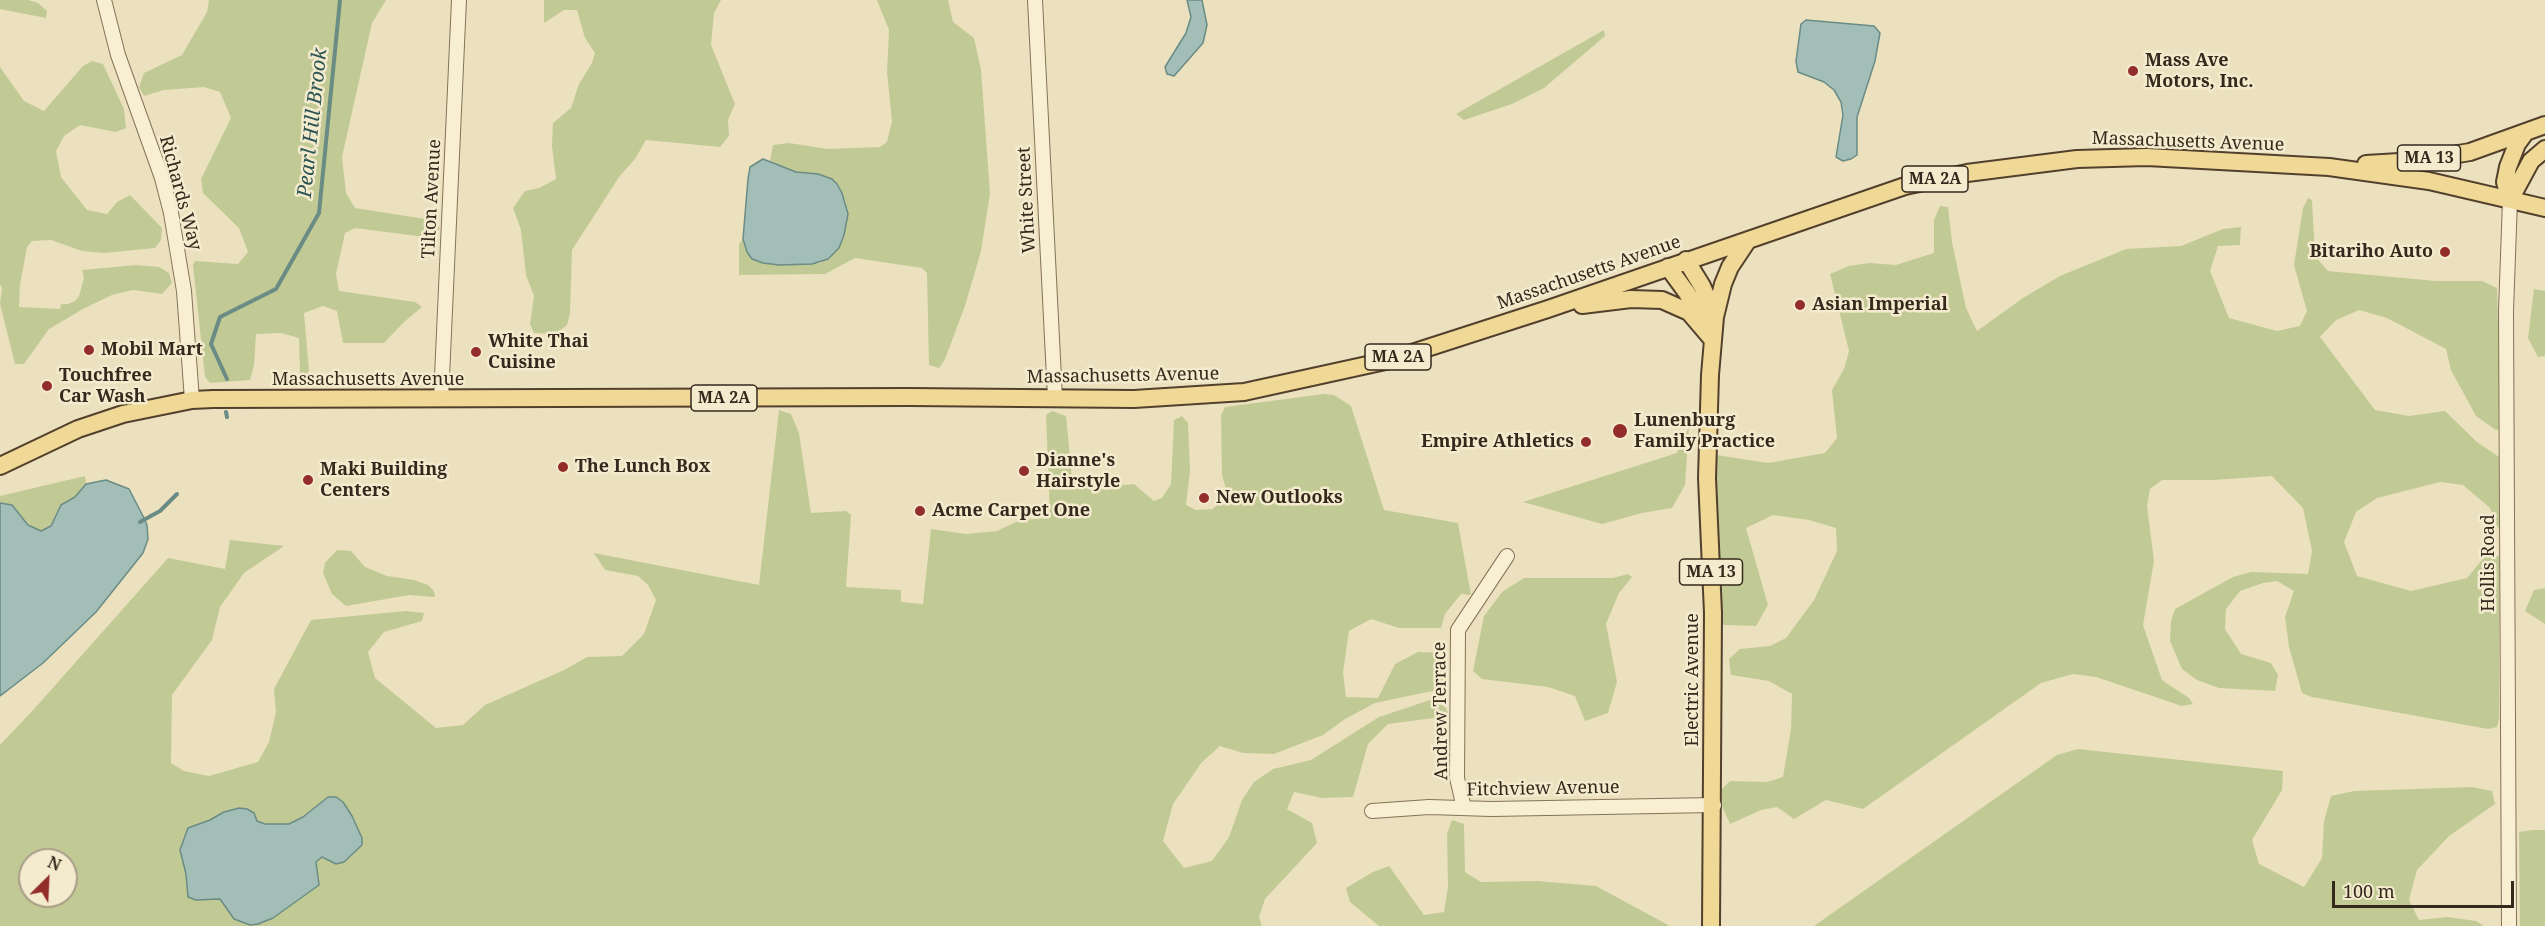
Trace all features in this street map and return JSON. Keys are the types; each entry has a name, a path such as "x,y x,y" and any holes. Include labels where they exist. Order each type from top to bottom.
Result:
{"main road":[{"name":"MA 13","path":"2330,167 2416,161 2459,153 2545,125"},
{"path":"2510,200 2505,182 2508,167 2517,144 2525,133"},
{"path":"2510,200 2531,161 2545,149"},
{"name":"Massachusetts Avenue","path":"0,466 93,424 147,408 192,400 1134,399 1244,392 1370,366 1548,309 1905,186 2028,164 2076,159 2147,157 2330,167 2429,181 2545,208"},
{"name":"MA 13","path":"1712,339 1715,317 1730,267 1748,240"},
{"path":"1686,260 1702,286 1715,317"},
{"path":"1668,267 1687,293 1712,339"},
{"path":"1548,309 1631,299 1662,300 1689,312 1712,339"},
{"name":"Electric Avenue","path":"1711,926 1714,805 1713,613 1707,478 1712,339"}],"street":[{"name":"Richards Way","path":"104,0 118,55 162,178 173,224 184,291 192,400"},
{"name":"Tilton Avenue","path":"441,399 459,0"},
{"name":"White Street","path":"1035,0 1055,398"},
{"name":"Hollis Road","path":"2509,926 2506,312 2510,200"},
{"name":"Andrew Terrace","path":"1464,808 1457,778 1458,630 1508,556"},
{"name":"Fitchview Avenue","path":"1372,811 1429,807 1714,805"}],"green space":[{"path":"0,0 28,0 38,3 47,11 46,18 0,9"},
{"path":"209,0 386,0 372,23 342,157 346,193 355,208 432,220 440,228 433,238 355,228 345,233 336,274 339,291 415,302 422,307 384,343 343,343 337,311 323,306 304,313 309,371 303,379 300,374 299,338 281,333 256,334 254,365 250,380 210,383 205,377 193,265 195,261 238,264 248,252 239,228 203,193 201,179 231,118 220,92 204,87 164,90 144,96 139,87 144,73 182,55 207,12"},
{"path":"544,0 721,0 714,13 711,45 735,104 728,120 729,136 720,147 646,140 572,250 570,313 567,325 555,334 534,333 530,324 534,296 526,275 521,230 513,208 525,191 539,188 556,179 552,146 553,123 571,108 579,84 592,63 595,53 585,38 577,10 564,10 544,23"},
{"path":"877,0 948,0 953,22 974,38 981,70 990,194 981,251 965,306 945,359 939,368 929,365 927,273 922,268 855,258 825,274 739,275 739,244 743,239 747,252 779,265 821,263 846,204 842,193 832,179 819,174 796,172 770,161 773,145 789,143 828,149 880,147 887,142 892,121 887,72 889,30"},
{"path":"1604,30 1605,36 1544,88 1512,104 1464,120 1456,114"},
{"path":"92,61 103,64 124,109 126,128 116,132 80,125 64,136 56,151 61,177 87,210 107,214 117,202 130,195 162,228 161,240 155,248 104,253 82,251 51,240 32,241 27,247 20,285 19,307 60,309 61,304 75,301 79,296 84,278 82,270 136,265 159,267 169,273 172,283 162,294 133,290 112,295 83,309 49,329 24,364 15,364 0,304 2,288 0,284 0,67 24,101 44,111 83,66"},
{"path":"2308,198 2312,200 2315,256 2328,271 2436,281 2482,281 2497,288 2501,429 2496,430 2476,416 2451,370 2446,349 2387,318 2359,310 2336,320 2320,337 2375,410 2409,416 2445,411 2477,442 2499,457 2503,519 2498,528 2490,508 2463,485 2440,482 2377,498 2356,512 2344,542 2357,576 2411,591 2467,578 2487,554 2499,556 2499,719 2497,727 2488,729 2312,697 2302,693 2289,647 2285,617 2294,591 2277,581 2240,591 2226,609 2225,629 2241,654 2271,663 2278,675 2275,691 2219,688 2197,680 2182,669 2170,641 2171,621 2175,609 2233,577 2251,572 2308,574 2312,551 2303,508 2272,476 2213,480 2162,480 2150,489 2147,506 2154,561 2143,625 2162,680 2189,698 2193,704 2182,706 2096,677 2073,674 2041,683 1863,809 1826,800 1794,819 1777,807 1761,810 1730,824 1722,806 1722,789 1730,781 1767,782 1783,777 1791,729 1792,694 1769,681 1731,675 1729,659 1740,649 1770,646 1786,638 1814,600 1837,551 1836,528 1809,520 1773,515 1746,528 1768,605 1756,626 1724,625 1716,617 1716,455 1768,463 1825,453 1837,438 1832,390 1844,369 1849,351 1830,274 1849,266 1869,263 1896,265 1934,253 1934,220 1940,206 1948,207 1952,242 1966,308 1977,331 2023,298 2060,276 2126,249 2181,246 2223,229 2241,227 2240,245 2218,246 2210,271 2229,318 2277,331 2300,326 2307,311 2294,265 2303,208"},
{"path":"2534,289 2545,291 2545,356 2538,357 2528,338"},
{"path":"1324,394 1334,395 1351,406 1384,510 1458,523 1471,595 1461,594 1445,614 1441,628 1399,628 1371,619 1349,631 1343,672 1346,697 1378,698 1395,664 1418,652 1443,653 1448,675 1442,689 1375,703 1345,719 1323,735 1274,754 1243,753 1220,746 1202,762 1173,804 1163,841 1184,868 1212,861 1229,837 1242,800 1254,782 1273,769 1311,760 1379,717 1433,699 1446,708 1449,716 1388,724 1368,744 1353,797 1322,798 1294,792 1287,809 1312,823 1317,843 1265,899 1259,917 1262,926 0,926 0,745 168,558 225,569 230,540 284,546 244,573 220,607 212,640 172,695 171,763 184,771 209,776 258,762 269,742 276,712 274,689 311,620 406,611 424,613 422,621 384,632 368,652 375,678 436,728 463,725 485,705 564,670 587,657 622,656 644,634 656,600 648,585 638,576 605,570 594,553 759,585 779,410 791,414 799,433 811,513 846,511 851,515 846,587 901,590 901,602 923,604 931,529 966,534 997,531 1020,520 1050,518 1046,415 1052,411 1066,416 1072,478 1095,488 1134,484 1154,501 1162,498 1171,484 1174,420 1182,416 1188,423 1190,471 1186,505 1196,510 1213,509 1223,498 1226,489 1222,475 1221,415 1225,407"},
{"path":"1689,426 1685,485 1672,508 1642,513 1602,524 1523,502 1677,453"},
{"path":"85,476 86,484 75,497 61,505 51,526 46,530 32,528 12,505 0,503 0,496"},
{"path":"337,550 351,551 365,567 387,576 414,580 428,585 434,591 435,597 409,595 346,606 332,594 323,573 325,563"},
{"path":"1628,574 1632,577 1619,593 1606,624 1617,682 1608,713 1585,721 1575,696 1548,687 1482,679 1473,671 1484,616 1502,592 1524,578 1613,578"},
{"path":"2545,588 2545,624 2525,611 2534,590"},
{"path":"2078,749 2283,771 2282,790 2252,840 2259,864 2304,887 2322,858 2324,821 2331,796 2354,791 2472,787 2492,791 2495,804 2449,836 2417,870 2409,900 2419,920 2447,917 2476,921 2484,926 1814,926 2057,755"},
{"path":"1452,820 1464,824 1465,872 1481,882 1537,881 1596,886 1670,926 1379,926 1350,902 1346,888 1373,872 1389,866 1424,915 1444,912 1448,887 1447,834"},
{"path":"2545,830 2545,926 2520,926 2519,832"}],"water":[{"path":"1187,0 1202,0 1207,25 1203,43 1174,76 1167,74 1165,67 1186,33 1191,17"},
{"path":"1806,20 1874,26 1880,33 1875,61 1857,117 1857,155 1851,159 1843,161 1836,157 1843,115 1841,102 1834,90 1824,82 1798,72 1796,61 1801,24"},
{"path":"763,159 796,172 818,174 832,179 837,184 848,214 839,248 828,259 812,264 779,265 752,259 747,252 743,239 750,167"},
{"path":"106,480 129,489 143,516 147,525 148,539 143,553 96,612 43,663 0,696 0,503 12,505 28,525 41,531 51,526 61,505 75,497 86,484"},
{"path":"328,797 336,797 343,802 362,838 362,845 344,862 336,864 322,857 316,862 319,885 273,918 250,925 234,919 220,899 196,900 188,897 186,874 180,850 188,828 239,808 254,813 257,821 265,824 289,824 303,817"}],"waterway":[{"name":"Pearl Hill Brook","path":"227,379 211,344 220,317 276,289 319,213 340,0"},
{"name":"Pearl Hill Brook","path":"226,412 227,417"},
{"name":"Pearl Hill Brook","path":"140,522 160,511 177,494"}],"place":[{"name":"Mass Ave Motors, Inc.","path":"2133,71"},
{"name":"Bitariho Auto","path":"2445,252"},
{"name":"Asian Imperial","path":"1800,305"},
{"name":"Mobil Mart","path":"89,350"},
{"name":"White Thai Cuisine","path":"476,352"},
{"name":"Touchfree Car Wash","path":"47,386"},
{"name":"Lunenburg Family Practice","path":"1620,431"},
{"name":"Empire Athletics","path":"1586,442"},
{"name":"The Lunch Box","path":"563,467"},
{"name":"Dianne's Hairstyle","path":"1024,471"},
{"name":"Maki Building Centers","path":"308,480"},
{"name":"New Outlooks","path":"1204,498"},
{"name":"Acme Carpet One","path":"920,511"}]}
